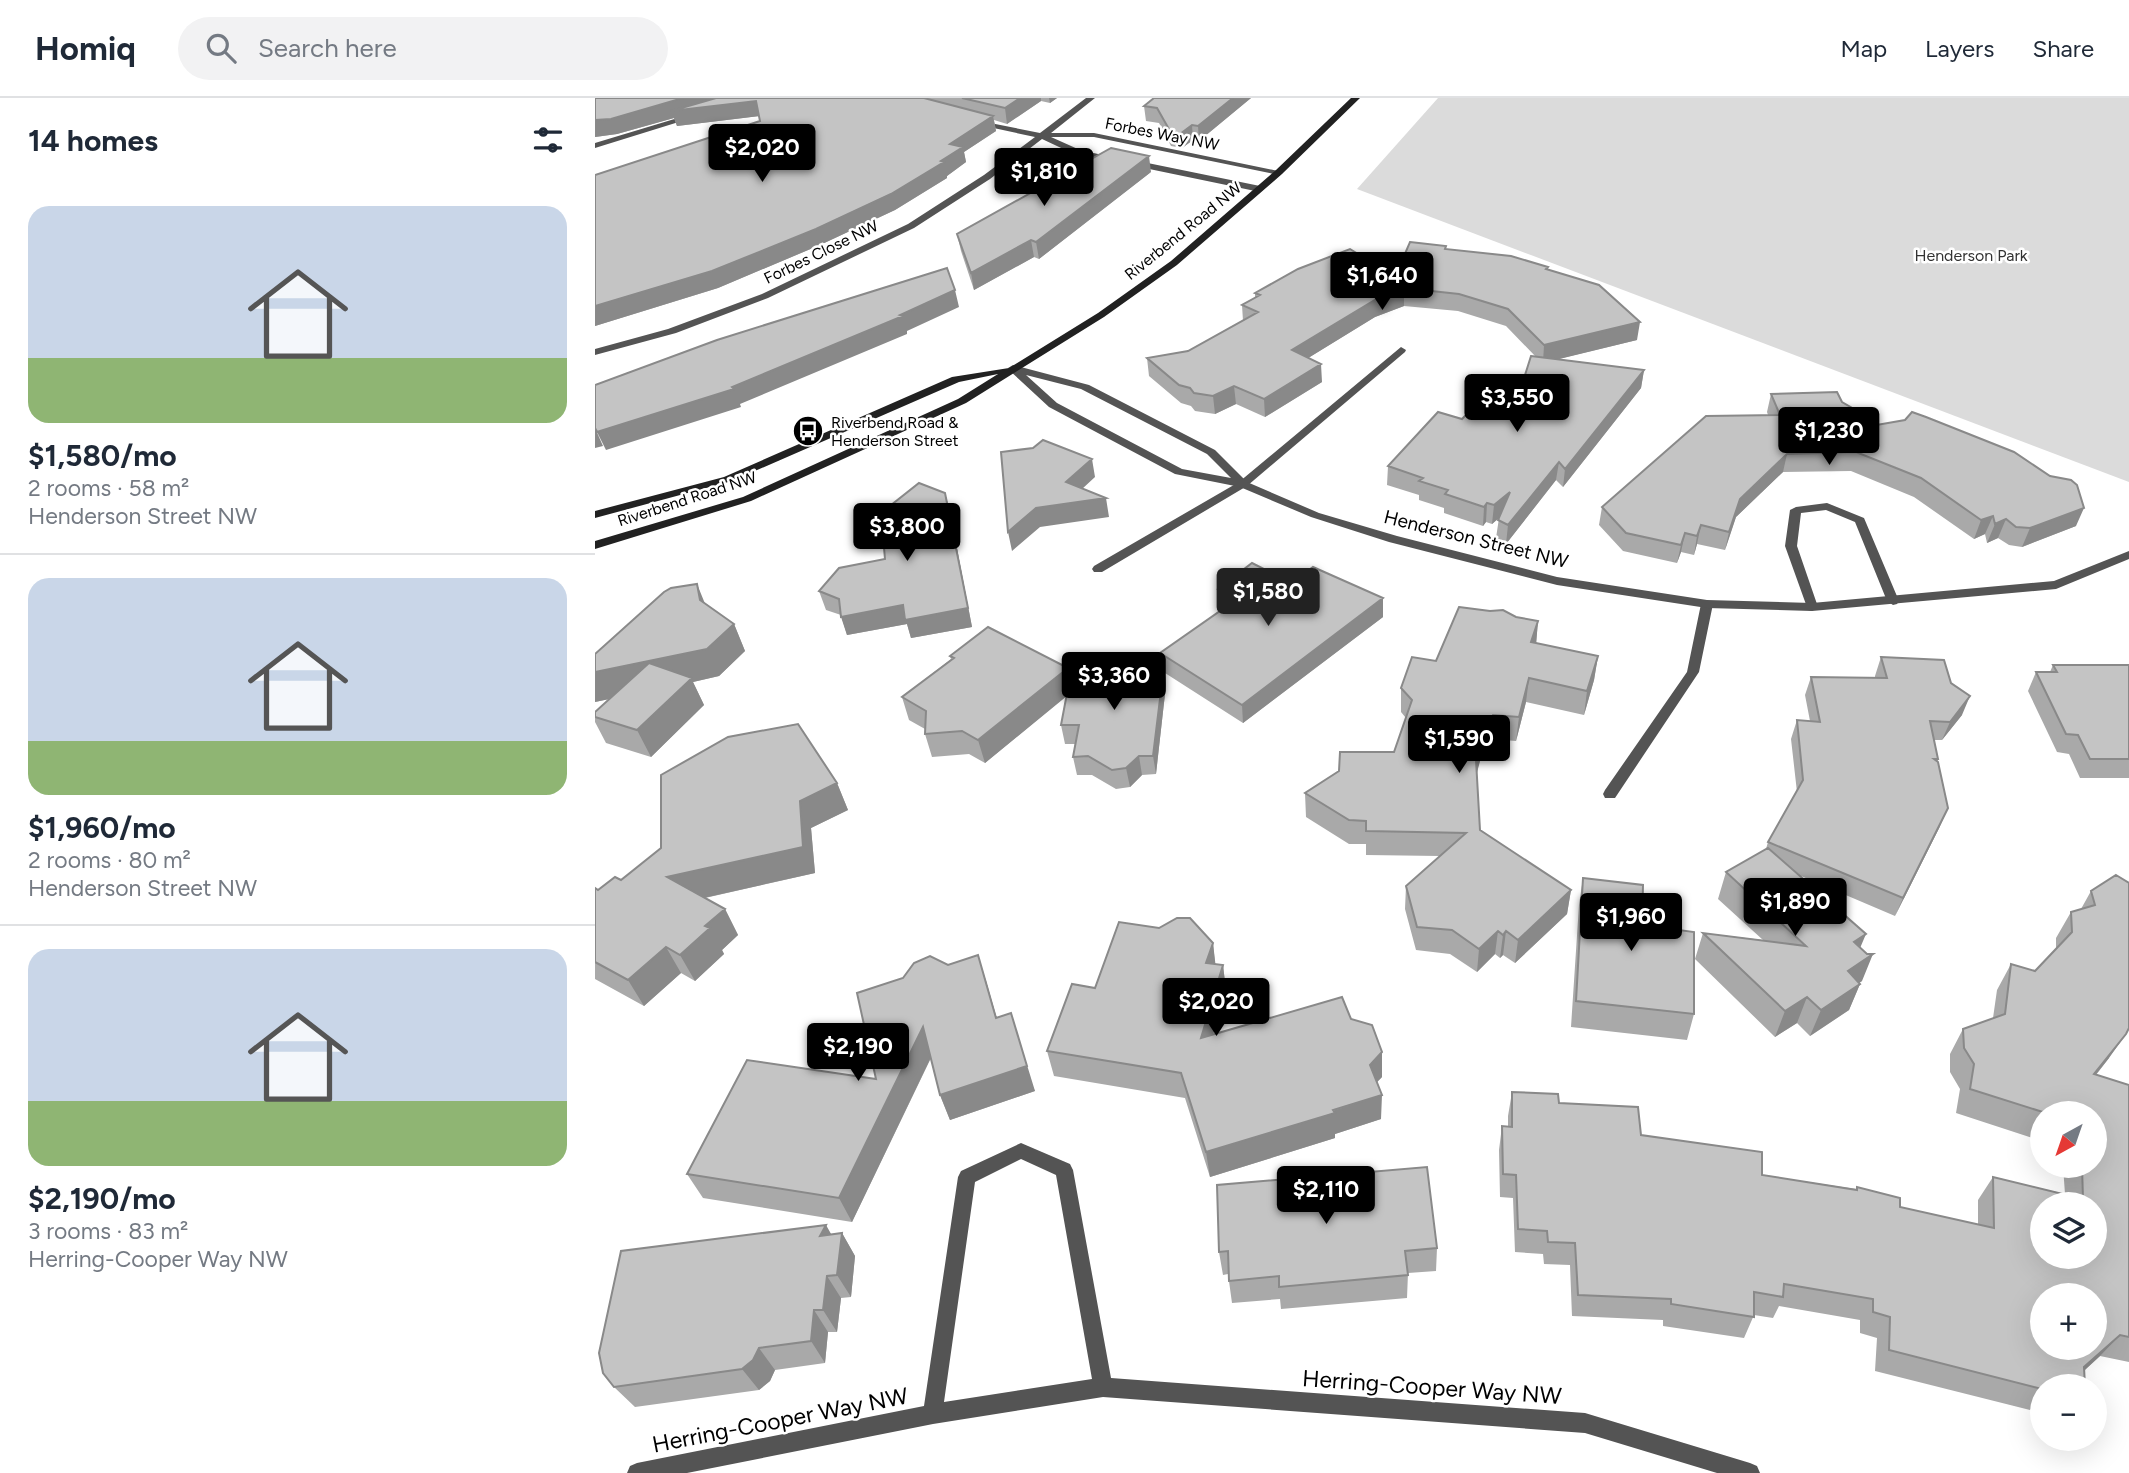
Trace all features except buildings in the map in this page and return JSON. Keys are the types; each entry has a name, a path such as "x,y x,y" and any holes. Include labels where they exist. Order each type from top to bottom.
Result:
{"main road":[{"name":"Riverbend Road NW","path":"595,545 747,499 962,401 1101,315 1164,270 1279,172 1356,98"},
{"name":"Riverbend Road NW","path":"595,515 728,480 956,379 1013,368"}],"street":[{"name":"Forbes Close NW","path":"595,352 672,331 765,296 911,226 986,177 1090,98"},
{"path":"595,146 699,115"},
{"name":"Forbes Way NW","path":"970,121 1039,135 1094,135 1279,172"},
{"name":"Forbes Way NW","path":"1039,135 1077,152 1260,189"},
{"path":"1098,569 1243,484 1401,350"},
{"name":"Henderson Street NW","path":"1013,368 1053,405 1179,472 1243,484 1315,515 1393,540 1557,581 1707,604 1812,607 2056,585 2129,555"},
{"name":"Henderson Street NW","path":"1013,368 1085,387 1211,452 1243,484"},
{"path":"1812,607 1791,546 1796,510 1827,506 1860,520 1893,601"},
{"path":"1609,794 1693,673 1707,604"},
{"name":"Herring-Cooper Way NW","path":"933,1414 967,1177 1021,1152 1064,1170 1103,1387"},
{"name":"Herring-Cooper Way NW","path":"637,1473 933,1414 1103,1387 1585,1423 1749,1473"}],"green space":[{"name":"Henderson Park","path":"1438,98 2129,98 2129,482 1357,189"}],"place":[{"name":"Riverbend Road & Henderson Street","path":"808,431"}]}
